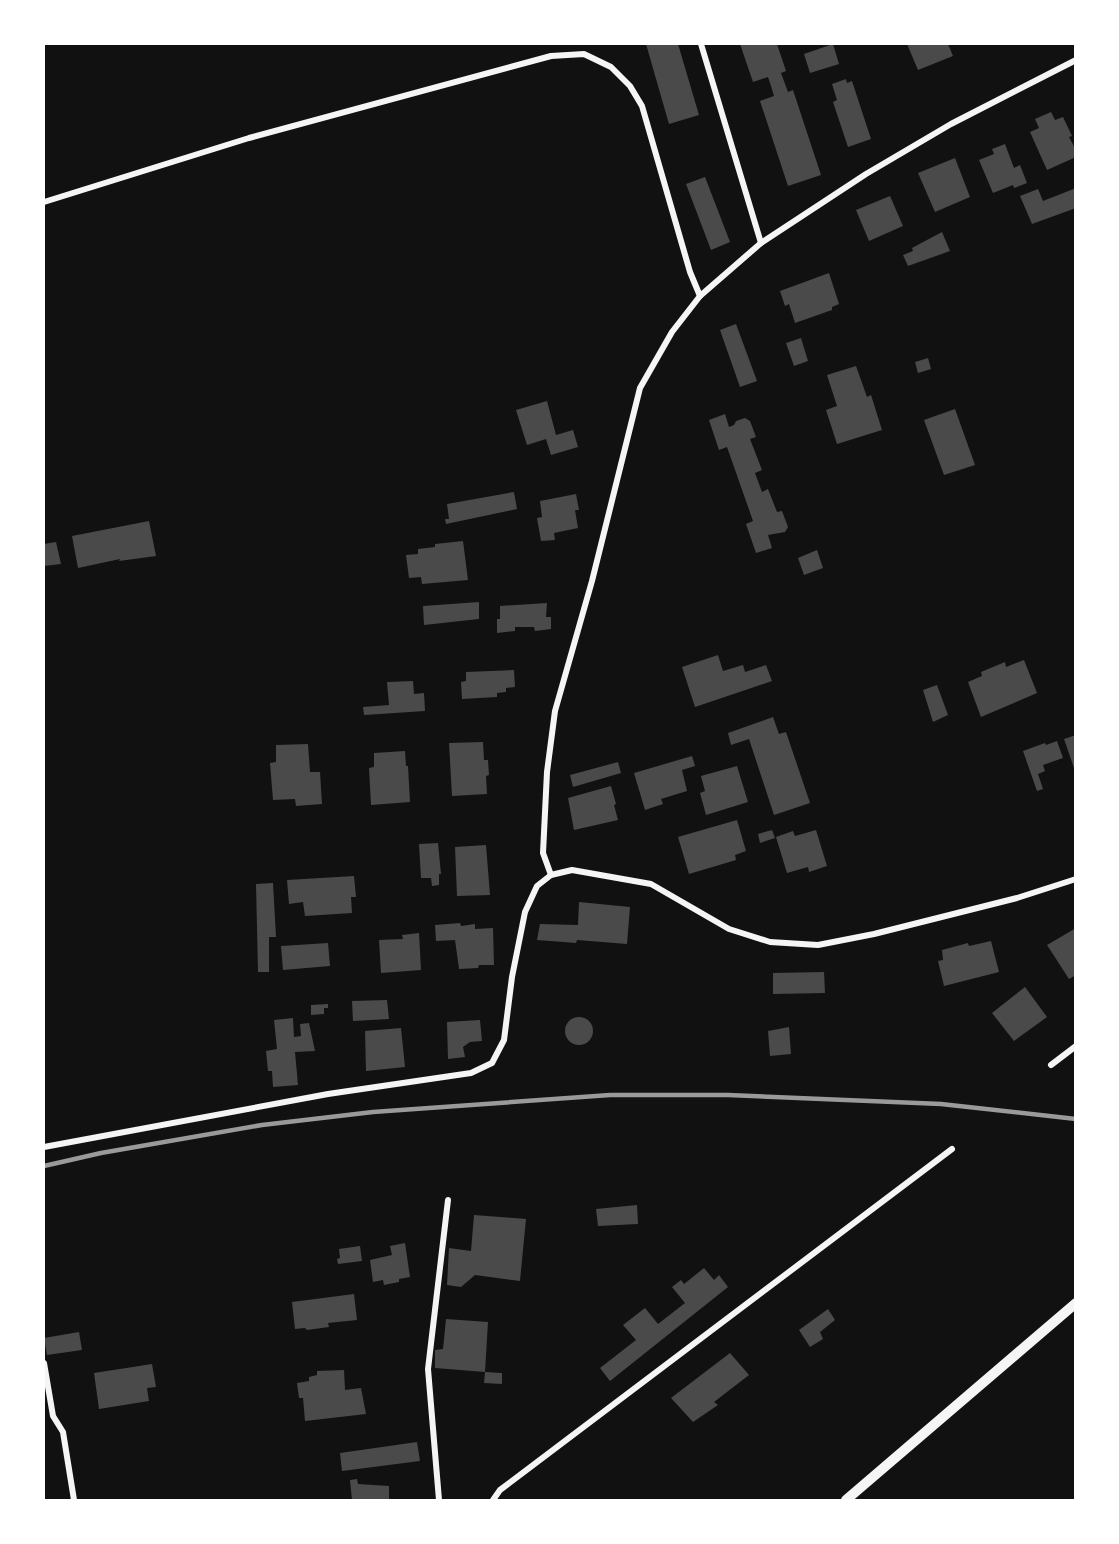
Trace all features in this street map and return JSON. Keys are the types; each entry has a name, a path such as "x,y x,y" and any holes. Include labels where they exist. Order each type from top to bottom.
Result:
{"street":[{"path":"701,44 761,243"},
{"path":"44,202 260,135 551,56 584,54 611,67 630,86 642,106 690,272 700,296"},
{"path":"551,875 543,853 547,772 555,711 592,581 640,388 672,332 700,296 761,243 866,174 951,124 1076,60"},
{"path":"44,1147 328,1094 471,1073 492,1063 504,1040 512,977 525,912 537,886 551,875 572,870 651,884 729,929 770,942 818,945 874,934 1017,898 1076,879"},
{"path":"1051,1065 1076,1046"},
{"path":"493,1500 500,1490 952,1149"},
{"path":"439,1500 428,1369 448,1200"},
{"path":"846,1500 1076,1303"},
{"path":"44,1363 53,1416 63,1432 74,1500"}],"building":[{"path":"646,44 678,44 699,115 669,124"},
{"path":"740,44 777,44 786,71 781,73 788,92 793,90 821,175 788,186 760,101 774,96 768,77 753,82"},
{"path":"833,44 839,64 810,73 804,54"},
{"path":"907,44 948,44 953,56 918,70"},
{"path":"846,79 847,83 852,81 871,139 848,147 833,102 837,100 832,84"},
{"path":"1051,112 1055,120 1063,117 1072,136 1069,137 1076,150 1076,157 1047,170 1030,132 1039,128 1035,119"},
{"path":"1005,144 1014,168 1020,165 1027,183 1014,188 1013,185 993,193 979,160 994,154 992,149"},
{"path":"955,158 970,197 935,212 918,173"},
{"path":"705,177 730,242 711,250 686,184"},
{"path":"1076,188 1076,208 1032,224 1020,196 1038,189 1043,201"},
{"path":"890,196 903,226 869,241 856,210"},
{"path":"942,232 950,251 908,266 903,255"},
{"path":"829,273 839,304 832,307 832,310 795,323 789,304 785,306 780,291"},
{"path":"736,324 757,381 740,387 720,330"},
{"path":"801,338 808,361 794,366 786,343"},
{"path":"928,358 931,369 918,373 915,362"},
{"path":"856,366 867,397 871,395 882,430 837,444 826,410 837,406 827,375"},
{"path":"547,401 556,435 573,430 578,447 551,455 546,439 527,445 516,410"},
{"path":"955,409 975,465 944,475 924,420"},
{"path":"725,414 729,427 745,418 750,421 756,437 750,439 762,470 755,473 762,492 768,489 777,512 782,511 788,527 785,532 768,535 772,548 756,553 746,524 753,521 727,447 719,450 709,420"},
{"path":"514,492 517,509 446,524 445,519 449,519 447,504"},
{"path":"576,494 579,510 575,510 578,528 554,533 555,540 541,541 537,518 542,517 540,501"},
{"path":"149,521 156,556 119,561 120,559 78,568 72,536"},
{"path":"463,541 468,580 422,584 421,577 409,578 406,555 418,554 418,549 435,547 435,544"},
{"path":"56,542 61,564 44,566 44,544"},
{"path":"817,550 823,568 804,575 798,558"},
{"path":"479,602 479,619 424,625 423,606"},
{"path":"547,603 546,617 551,617 551,629 535,631 534,627 515,627 515,631 497,633 500,606"},
{"path":"718,655 723,671 743,665 745,672 766,665 772,681 695,707 682,667"},
{"path":"1024,660 1037,693 981,717 968,682 982,676 981,672 1005,662 1006,667"},
{"path":"514,670 515,687 506,688 506,692 497,693 497,697 462,699 461,682 466,681 466,672"},
{"path":"413,681 414,694 424,693 425,711 364,715 363,707 389,705 387,682"},
{"path":"937,685 948,715 933,722 923,690"},
{"path":"773,717 779,734 786,732 810,803 774,815 749,739 731,745 728,733"},
{"path":"1076,735 1076,770 1075,771 1064,739"},
{"path":"1057,741 1063,758 1043,765 1045,771 1038,774 1043,789 1037,791 1023,751"},
{"path":"483,742 484,760 488,760 487,794 452,796 449,743"},
{"path":"308,744 310,772 320,772 322,804 296,806 295,799 273,800 270,763 276,762 276,745"},
{"path":"405,751 410,802 371,805 369,768 374,767 374,753"},
{"path":"692,756 695,766 682,770 687,791 661,799 663,804 645,810 634,773"},
{"path":"618,762 621,773 573,787 570,775"},
{"path":"737,766 748,802 706,815 700,793 705,791 701,776"},
{"path":"611,786 618,820 574,830 568,798"},
{"path":"737,820 746,851 735,855 736,860 689,874 678,837"},
{"path":"772,830 775,838 760,843 758,834"},
{"path":"816,830 827,866 809,872 808,867 787,873 776,837 793,831 795,836"},
{"path":"438,843 441,874 439,874 439,885 432,886 431,878 421,878 419,844"},
{"path":"486,845 490,895 457,896 455,847"},
{"path":"354,876 356,897 351,897 352,913 305,916 303,902 289,904 287,880"},
{"path":"273,883 276,937 269,937 269,972 258,972 256,884"},
{"path":"579,902 630,907 627,944 537,940 540,924 578,925"},
{"path":"460,923 461,926 475,924 475,929 493,928 494,965 459,969 455,940 436,941 435,925"},
{"path":"1076,928 1076,975 1069,979 1047,945"},
{"path":"419,933 421,970 381,973 379,940 403,939 402,935"},
{"path":"991,941 999,972 944,986 938,961 943,960 942,950 968,943 969,946"},
{"path":"328,943 330,966 283,970 281,946"},
{"path":"824,972 825,993 773,994 773,973"},
{"path":"1025,987 1047,1017 1014,1041 992,1013"},
{"path":"387,1000 389,1019 353,1021 352,1001"},
{"path":"328,1004 328,1008 324,1008 324,1014 311,1015 311,1005"},
{"path":"579,1017 589,1021 593,1031 589,1041 579,1045 569,1041 565,1031 569,1021"},
{"path":"293,1018 294,1037 301,1036 300,1024 309,1023 315,1051 295,1052 298,1085 273,1087 272,1071 268,1071 266,1051 277,1049 274,1020"},
{"path":"480,1020 482,1041 470,1042 463,1047 465,1057 448,1059 447,1022"},
{"path":"789,1027 791,1054 770,1056 768,1031"},
{"path":"401,1028 405,1067 366,1071 365,1031"},
{"path":"637,1205 638,1224 598,1226 596,1209"},
{"path":"474,1215 526,1219 520,1281 475,1275 461,1287 447,1285 449,1248 471,1251"},
{"path":"405,1243 410,1277 384,1285 383,1280 373,1282 370,1260 392,1255 390,1246"},
{"path":"360,1246 362,1261 338,1264 339,1249"},
{"path":"704,1268 714,1280 719,1275 728,1287 610,1381 600,1368 636,1340 623,1325 645,1308 658,1324 685,1303 672,1287 681,1280 684,1284"},
{"path":"354,1294 357,1320 328,1323 329,1327 295,1329 292,1302"},
{"path":"828,1309 835,1320 820,1332 823,1339 810,1347 799,1330"},
{"path":"446,1319 488,1322 485,1372 435,1368 435,1350 443,1349"},
{"path":"79,1332 82,1350 47,1355 44,1338"},
{"path":"730,1353 749,1375 714,1402 718,1405 693,1422 671,1398"},
{"path":"152,1364 156,1387 147,1388 149,1401 99,1409 94,1373"},
{"path":"344,1370 345,1390 361,1388 366,1414 305,1421 303,1398 299,1398 297,1383 309,1381 309,1377 317,1375 317,1371"},
{"path":"485,1372 502,1373 502,1384 484,1383"},
{"path":"417,1442 420,1461 342,1471 340,1453"},
{"path":"357,1479 358,1484 389,1486 389,1500 352,1500 350,1480"}],"railway":[{"path":"44,1166 101,1153 262,1125 373,1112 610,1095 728,1095 941,1104 1076,1119"}]}
